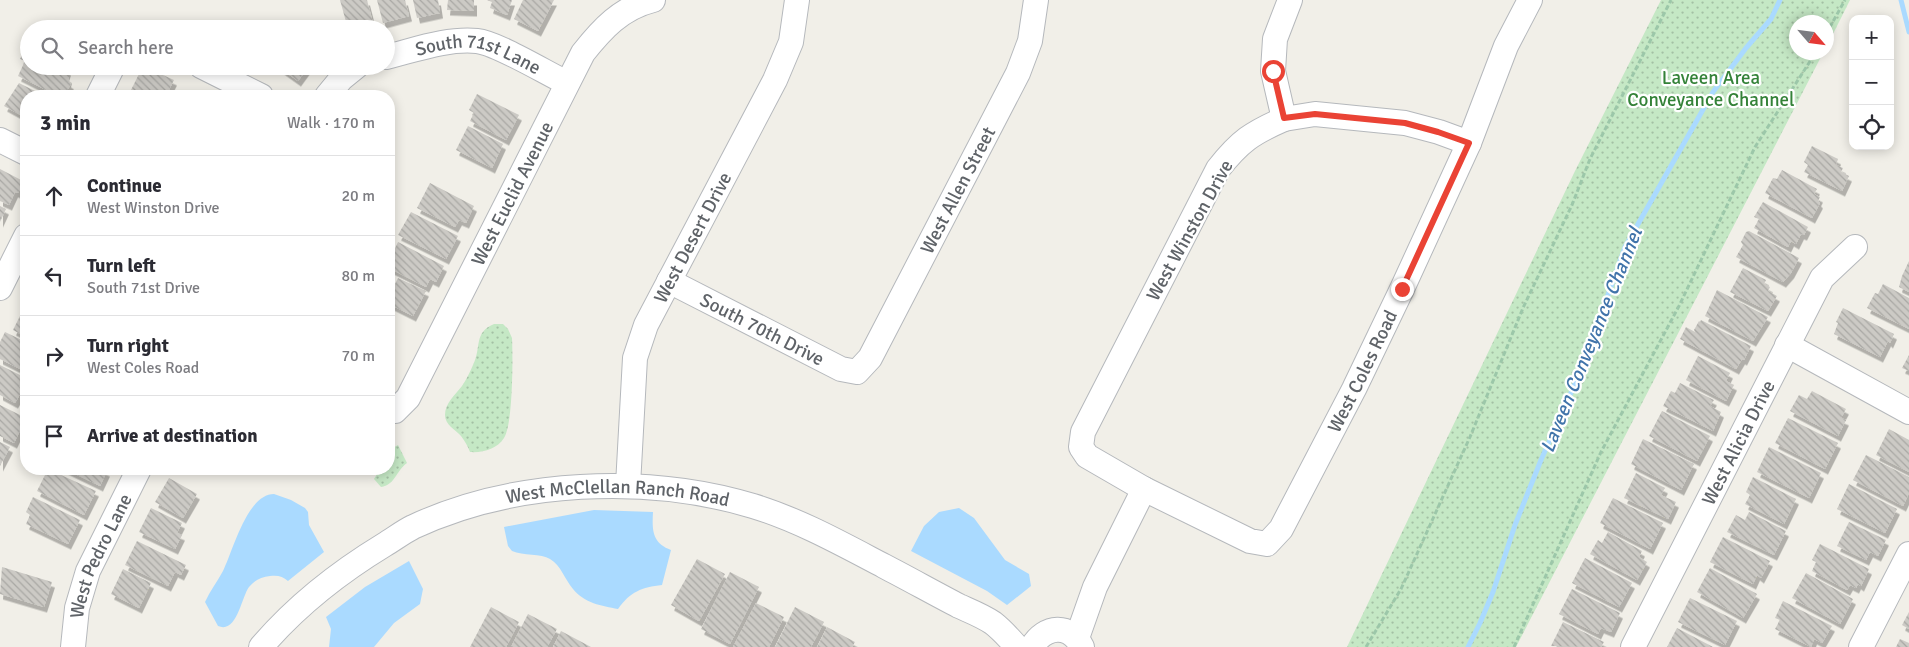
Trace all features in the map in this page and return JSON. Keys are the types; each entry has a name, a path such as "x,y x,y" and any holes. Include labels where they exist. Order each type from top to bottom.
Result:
{"street":[{"name":"West Euclid Avenue","path":"395,409 408,398 583,53 603,28 624,12 653,0"},
{"name":"West Desert Drive","path":"628,485 635,358 646,325 774,80 791,42 797,0"},
{"name":"West Allen Street","path":"857,372 870,358 1018,73 1030,40 1036,0"},
{"path":"1284,118 1273,71 1275,39 1290,0"},
{"name":"West Coles Road","path":"1081,447 1087,456 1144,489 1250,541 1267,544 1281,529 1354,389 1469,143 1506,46 1530,0"},
{"name":"South 71st Lane","path":"395,55 457,41 478,41 495,46 567,83"},
{"path":"101,90 108,75"},
{"path":"219,75 249,90"},
{"path":"332,90 345,75"},
{"name":"West Winston Drive","path":"1081,447 1083,432 1218,169 1235,148 1250,136 1258,130 1284,118 1315,114 1405,123 1469,143"},
{"path":"0,140 20,150"},
{"path":"0,288 20,248"},
{"name":"West Alicia Drive","path":"1633,647 1822,278 1855,248"},
{"name":"South 70th Drive","path":"669,281 841,369 857,372"},
{"path":"1787,345 1909,412"},
{"name":"West Pedro Lane","path":"74,647 78,608 88,571 136,475"},
{"name":"West McClellan Ranch Road","path":"260,647 283,621 318,590 363,557 413,528 470,505 541,490 628,485 652,487 752,506 796,522 831,538 994,624"},
{"path":"994,624 1059,639 1095,587 1144,489"},
{"path":"1862,647 1909,554"},
{"path":"994,624 1017,647"},
{"path":"56,647 74,647"}],"path":[{"path":"1366,647 1401,589 1470,437 1523,308 1572,205 1590,159 1671,0"},
{"path":"1834,20 1845,0"},
{"path":"1514,647 1601,452 1679,306 1755,147 1811,60"}],"green space":[{"name":"Laveen Area Conveyance Channel","path":"1661,0 1850,0 1834,32 1834,15 1789,15 1789,60 1819,60 1516,647 1347,647 1575,171"},
{"path":"494,324 503,324 508,329 512,338 512,390 507,431 501,442 494,448 480,452 470,452 461,436 447,422 445,411 471,370 476,358 480,336 487,328"},
{"path":"398,445 407,463 389,484 381,487 374,479 376,475 395,475 395,446"}],"water":[{"path":"274,494 291,500 305,508 308,512 309,525 324,552 288,581 282,577 275,576 264,577 256,581 246,592 238,614 230,625 218,626 205,602 223,571 236,538 249,513 264,496"},
{"path":"959,508 974,518 1005,560 1029,574 1031,586 1007,605 987,591 911,551 924,526 939,512"},
{"path":"594,510 653,512 654,535 660,544 671,550 662,585 637,591 627,598 618,609 606,607 582,598 573,589 557,565 550,559 542,556 516,553 508,546 504,527"},
{"path":"409,561 423,589 420,604 394,623 374,647 329,647 331,629 326,617 365,587"}],"building":[{"path":"340,0 367,0 372,20 346,20"},
{"path":"377,0 405,0 409,16 394,20 382,20"},
{"path":"413,0 438,0 440,13 417,18"},
{"path":"448,0 474,0 474,11 447,10"},
{"path":"487,0 512,0 507,15 490,8 492,2"},
{"path":"523,0 554,0 538,31 514,19"},
{"path":"20,72 20,75 66,75 69,78 68,82 71,84 68,90 46,90 18,76"},
{"path":"138,75 163,75 174,80 169,90 131,90"},
{"path":"290,75 302,75 298,81"},
{"path":"19,83 33,90 20,90 20,115 4,106"},
{"path":"477,94 519,115 506,140 470,121 474,113 469,110"},
{"path":"468,126 503,144 492,168 456,150"},
{"path":"1812,146 1838,159 1836,165 1843,168 1841,172 1849,176 1842,191 1804,172 1808,165 1804,162"},
{"path":"0,169 20,179 20,188 18,193 15,192 9,205 0,201"},
{"path":"1782,170 1817,189 1814,194 1820,197 1818,201 1820,203 1812,218 1765,193 1773,178 1777,179"},
{"path":"430,183 474,206 466,223 459,220 455,227 417,208"},
{"path":"1763,202 1808,227 1804,235 1801,234 1796,244 1791,241 1788,247 1754,228 1759,219 1754,217"},
{"path":"0,206 6,209 0,222"},
{"path":"411,212 458,236 446,259 398,235"},
{"path":"1749,231 1799,258 1791,273 1783,282 1736,257 1743,245 1741,242 1746,232"},
{"path":"398,242 444,266 436,282 430,279 426,287 395,271 395,248"},
{"path":"1909,261 1909,292 1899,287"},
{"path":"1743,268 1766,280 1764,284 1770,287 1768,291 1777,296 1768,311 1730,292"},
{"path":"398,278 426,291 413,316 395,307 395,284"},
{"path":"1883,284 1909,298 1909,329 1867,308 1875,293 1878,294"},
{"path":"1717,290 1768,317 1753,341 1705,316"},
{"path":"1843,308 1894,334 1880,357 1834,334 1838,323 1836,322"},
{"path":"20,316 20,334 13,330"},
{"path":"1701,320 1751,346 1744,360 1742,359 1736,369 1680,339 1686,327 1695,332 1694,330"},
{"path":"5,332 20,339 20,369 0,359 0,342"},
{"path":"1909,355 1909,371 1902,368"},
{"path":"1698,356 1730,373 1726,381 1734,385 1726,401 1686,380"},
{"path":"0,365 20,375 20,394 15,403 0,395"},
{"path":"1680,383 1714,400 1710,406 1721,412 1713,431 1663,406 1671,391 1675,393"},
{"path":"1812,391 1846,409 1841,418 1846,420 1838,436 1790,411 1799,395 1807,399"},
{"path":"0,405 20,415 20,430 14,443 0,436"},
{"path":"1662,411 1710,436 1697,461 1649,436"},
{"path":"1788,418 1838,443 1825,469 1775,443"},
{"path":"1889,429 1909,440 1909,472 1876,455"},
{"path":"1643,439 1694,464 1681,490 1631,464"},
{"path":"0,442 10,447 0,466"},
{"path":"1769,447 1821,473 1809,498 1757,472"},
{"path":"1866,455 1909,477 1909,493 1903,506 1853,480"},
{"path":"1636,473 1665,488 1661,495 1676,502 1668,519 1624,498"},
{"path":"45,475 61,475 96,491 84,515 37,491"},
{"path":"77,475 105,475 100,486"},
{"path":"1753,477 1796,499 1784,524 1745,504 1750,495 1746,492"},
{"path":"169,478 197,494 183,518 155,502"},
{"path":"1849,484 1897,509 1885,533 1837,509"},
{"path":"33,497 80,520 68,544 26,524 30,515 26,512"},
{"path":"1613,498 1663,523 1650,549 1600,523"},
{"path":"151,508 182,523 177,533 182,535 175,549 139,532"},
{"path":"1749,512 1786,531 1774,555 1727,532 1736,515 1745,520"},
{"path":"1849,522 1886,540 1878,556 1870,552 1866,560 1837,546"},
{"path":"1608,532 1642,551 1639,557 1647,562 1637,580 1590,554 1598,540 1602,543"},
{"path":"1723,537 1770,561 1761,578 1757,575 1753,584 1710,562"},
{"path":"137,541 186,565 181,575 175,572 168,586 125,565"},
{"path":"1820,544 1869,569 1861,586 1858,584 1856,588 1850,585 1847,590 1812,571 1816,562 1812,560"},
{"path":"1585,558 1632,583 1619,607 1572,583"},
{"path":"697,559 725,574 699,621 671,605"},
{"path":"2,567 52,582 44,607 0,594"},
{"path":"1710,568 1757,594 1743,618 1697,592"},
{"path":"123,569 151,583 139,608 111,594"},
{"path":"730,572 759,587 730,644 701,629"},
{"path":"1806,573 1853,599 1840,624 1792,598"},
{"path":"1572,589 1620,613 1611,632 1601,628 1598,634 1559,614"},
{"path":"1690,598 1737,621 1725,645 1678,622"},
{"path":"1783,601 1832,626 1822,643 1814,639 1811,647 1775,629 1780,620 1775,618"},
{"path":"756,603 784,617 769,647 733,647"},
{"path":"491,607 519,622 506,647 470,647"},
{"path":"795,607 824,622 811,647 775,647"},
{"path":"1909,612 1909,629 1902,625"},
{"path":"528,614 557,629 547,647 511,647"},
{"path":"1563,622 1604,642 1601,647 1551,646"},
{"path":"827,627 855,642 852,647 817,647"},
{"path":"1677,628 1713,647 1667,647"},
{"path":"561,631 591,647 553,647"},
{"path":"1900,639 1909,643 1909,647 1896,647"}],"waterway":[{"name":"Laveen Conveyance Channel","path":"1468,647 1493,592 1515,525 1541,460 1582,368 1625,247 1713,92 1746,48 1771,19 1780,0"},
{"path":"1901,0 1909,32"}],"route":[{"path":"1273,71 1284,118 1315,114 1405,123 1469,143 1402,289"}]}
